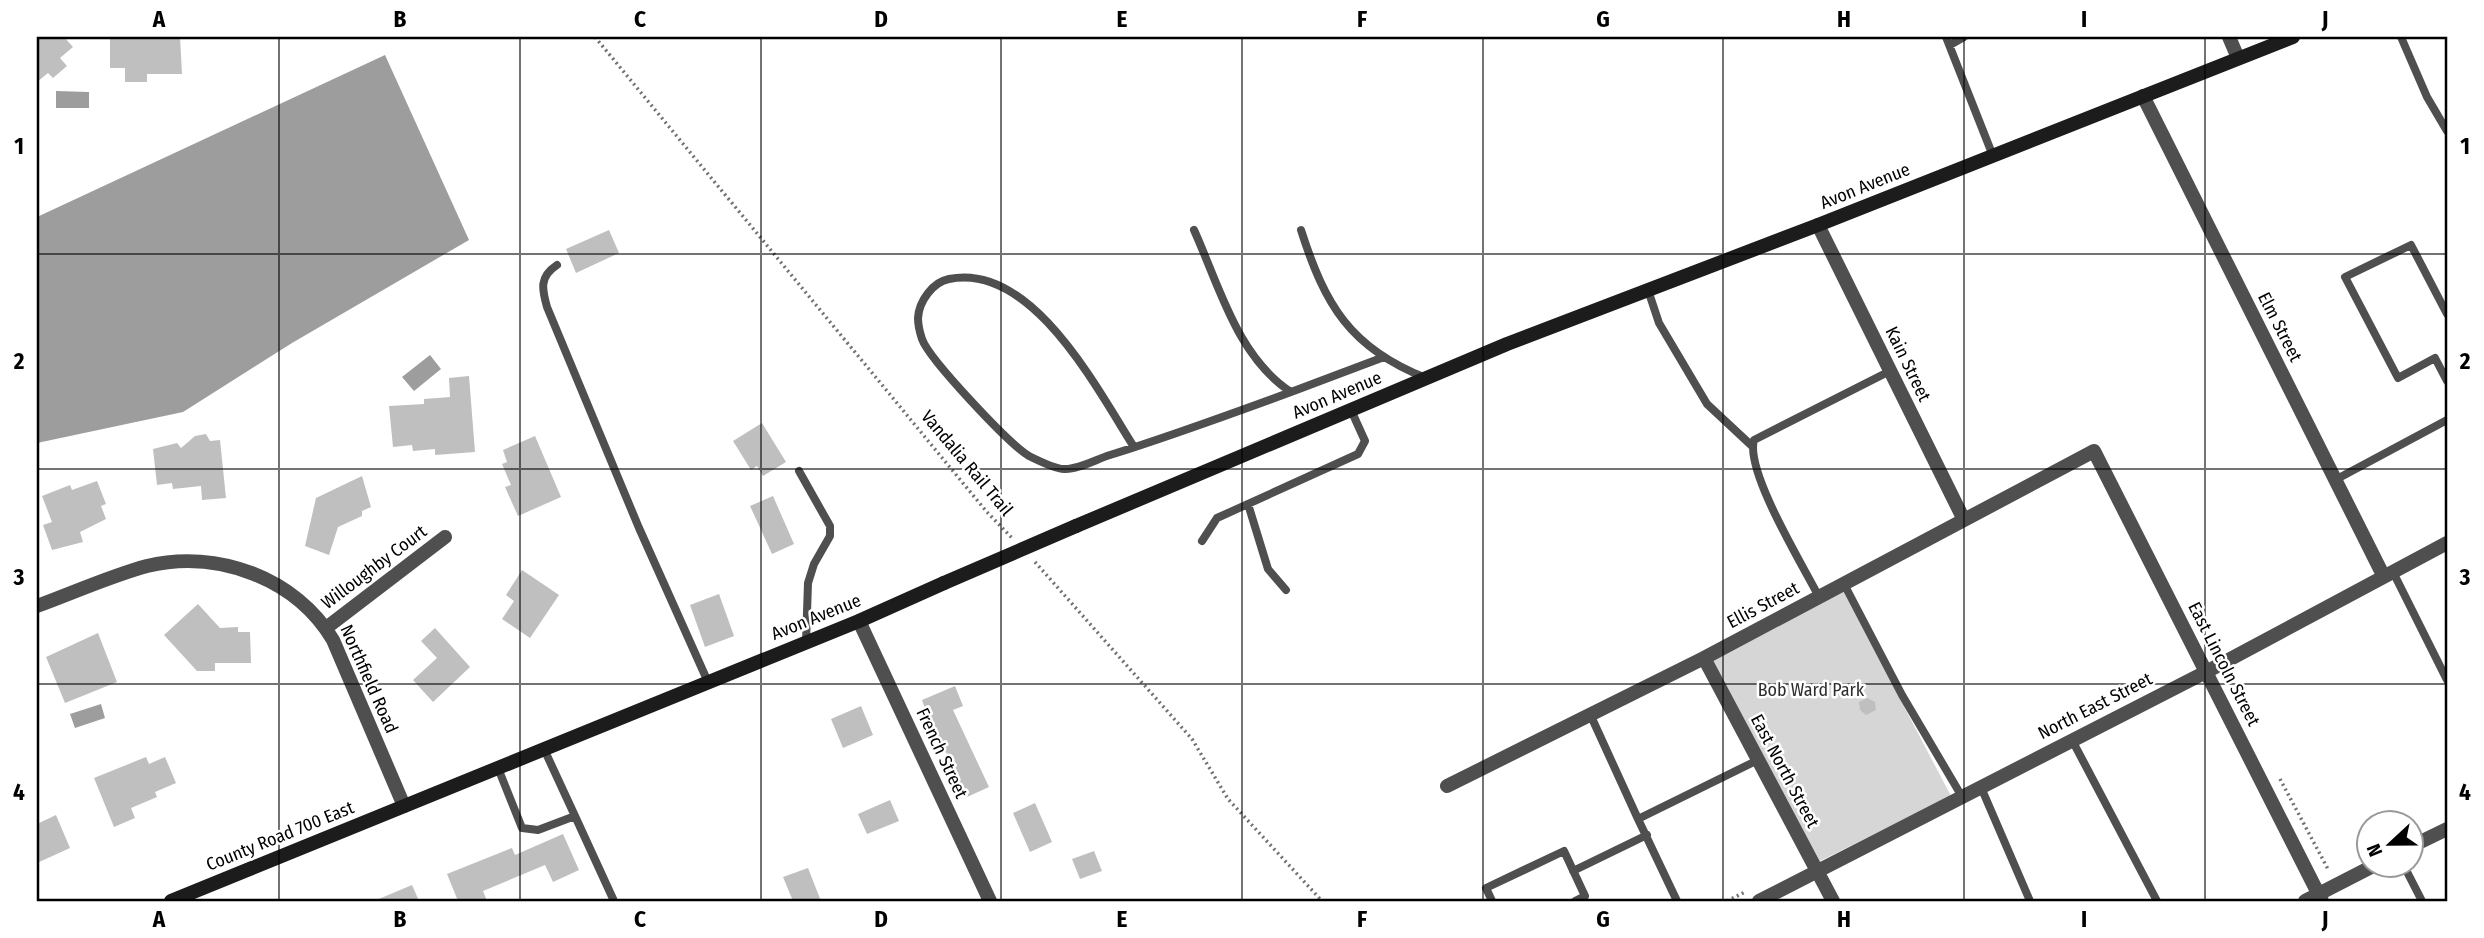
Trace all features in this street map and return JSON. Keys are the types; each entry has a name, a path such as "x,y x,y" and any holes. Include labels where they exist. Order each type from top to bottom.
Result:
{"main road":[{"name":"Avon Avenue","path":"404,806 859,621 1426,378 2293,37"},
{"name":"County Road 700 East","path":"171,901 404,806"}],"street":[{"path":"2229,37 2238,58"},
{"name":"Elm Street","path":"2143,96 2335,480 2388,573"},
{"name":"Kain Street","path":"1818,225 1964,520"},
{"name":"Ellis Street","path":"1447,786 1704,658 2094,452"},
{"name":"East Lincoln Street","path":"2094,452 2206,672 2315,899"},
{"name":"Willoughby Court","path":"326,628 445,537"},
{"name":"North East Street","path":"1759,901 1980,785 2206,672 2447,542"},
{"name":"Northfield Road","path":"37,606 147,566 201,562 230,567 273,582 296,598 326,628 404,806"},
{"name":"French Street","path":"859,621 990,901"},
{"name":"East North Street","path":"1704,658 1833,901"},
{"path":"2424,840 2447,829"},
{"path":"2315,899 2354,877"}],"lane":[{"path":"1964,37 1948,41 1993,156"},
{"path":"2401,37 2427,97 2447,131"},
{"path":"1194,230 1243,340 1258,365 1291,392"},
{"path":"1301,230 1313,268 1331,306 1349,328 1384,357 1426,378"},
{"path":"2447,314 2411,245 2345,277 2398,378 2435,358 2447,381"},
{"path":"557,265 545,275 541,285 547,307 639,528 708,682"},
{"path":"1134,447 1075,356 1056,332 1018,297 997,283 968,275 942,280 925,295 918,317 922,340 939,365 1029,456 1064,469 1134,447 1384,357"},
{"path":"1648,290 1658,323 1707,404 1752,446"},
{"path":"1819,597 1758,478 1752,446 1754,440 1890,371"},
{"path":"1202,541 1217,518 1358,454 1365,441 1352,410"},
{"path":"2335,480 2447,419"},
{"path":"799,471 830,526 830,536 808,583 806,642"},
{"path":"1248,504 1268,569 1286,590"},
{"path":"2388,573 2447,680"},
{"path":"1844,584 1902,695 1961,795"},
{"path":"1590,714 1678,901"},
{"path":"2072,740 2157,901"},
{"path":"544,749 614,901"},
{"path":"1638,819 1758,760"},
{"path":"498,768 522,828 538,830 575,816"},
{"path":"1980,785 2030,901"},
{"path":"1573,871 1647,835"},
{"path":"1492,901 1486,888 1564,851 1586,896 1575,901"},
{"path":"2410,878 2422,901"}],"path":[{"name":"Vandalia Rail Trail","path":"596,37 986,511 1022,548"},
{"path":"1032,558 1192,738 1228,799 1322,901"}],"green space":[{"name":"Bob Ward Park","path":"1840,585 1951,796 1820,861 1708,656"}],"shaded area":[{"path":"385,55 469,240 292,343 183,412 37,443 37,217"},
{"path":"56,91 89,92 89,108 56,108"},
{"path":"430,355 441,369 414,391 402,377"},
{"path":"101,704 105,718 75,728 70,714"}],"building":[{"path":"37,37 64,37 73,47 60,58 67,66 53,78 48,73 37,82"},
{"path":"110,37 180,37 182,74 147,74 147,82 125,82 125,68 110,68"},
{"path":"609,230 619,253 576,273 566,249"},
{"path":"469,376 475,452 435,455 435,449 413,451 412,445 393,447 389,406 424,404 424,399 450,397 449,378"},
{"path":"762,423 786,462 763,476 757,466 751,470 733,441"},
{"path":"206,434 210,441 220,440 226,498 202,500 201,486 173,489 172,483 157,485 153,449 177,443 181,448 195,436"},
{"path":"535,436 561,497 518,516 505,487 511,485 502,464 507,462 503,450"},
{"path":"362,476 371,507 362,511 362,516 338,527 329,555 305,546 316,498"},
{"path":"97,481 106,504 101,506 106,519 80,532 83,542 52,550 43,525 52,522 42,496 70,485 72,490"},
{"path":"773,496 794,544 772,554 750,506"},
{"path":"522,570 559,595 530,638 502,619 514,601 506,595"},
{"path":"719,594 734,636 705,647 690,605"},
{"path":"198,604 220,628 238,627 238,632 250,632 251,663 215,663 215,671 197,671 164,635"},
{"path":"435,628 470,667 433,702 413,680 437,658 421,641"},
{"path":"98,633 117,682 65,703 46,657"},
{"path":"955,686 963,706 953,710 989,787 967,797 946,752 941,754 922,700"},
{"path":"1867,698 1875,702 1876,710 1866,715 1860,710 1859,702"},
{"path":"861,706 873,735 843,748 831,719"},
{"path":"146,757 149,764 165,757 176,783 155,792 157,797 131,808 135,818 114,827 94,778"},
{"path":"890,800 899,821 867,834 858,814"},
{"path":"1035,803 1052,842 1030,852 1013,813"},
{"path":"56,815 70,848 37,863 37,824"},
{"path":"563,834 579,870 553,882 545,865 483,891 487,901 458,901 447,874 512,848 515,855"},
{"path":"1094,851 1102,871 1080,879 1072,859"},
{"path":"808,868 821,901 793,901 783,877"},
{"path":"412,885 419,901 374,901"}]}
